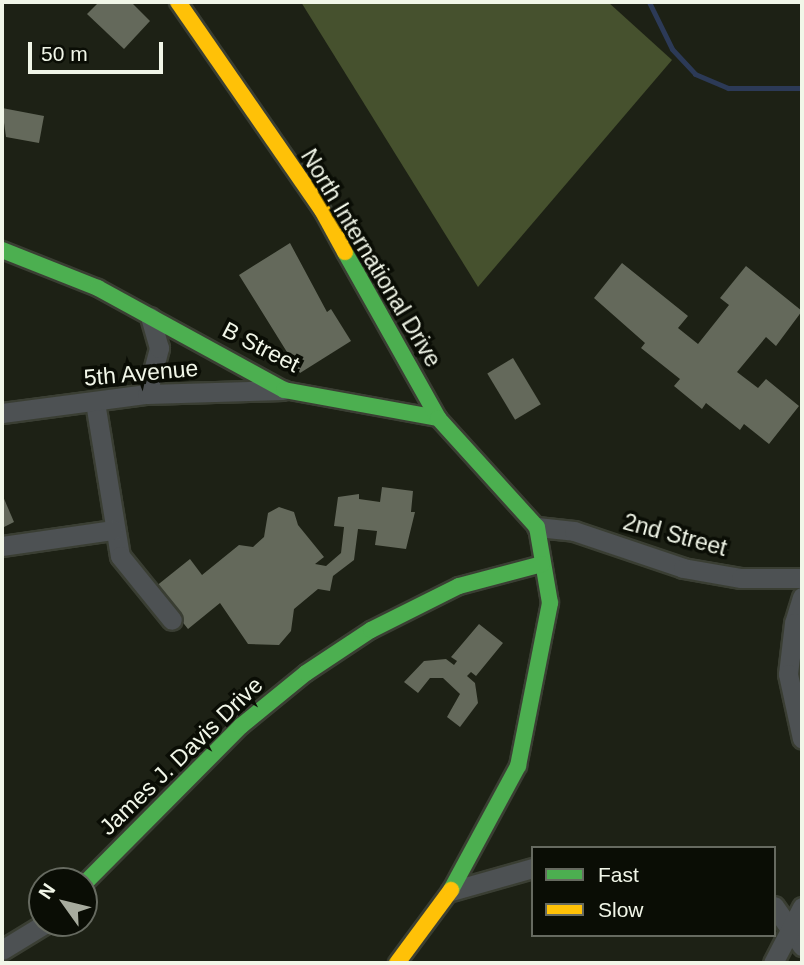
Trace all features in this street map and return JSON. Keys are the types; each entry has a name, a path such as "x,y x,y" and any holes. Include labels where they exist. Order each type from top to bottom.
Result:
{"street":[{"name":"North International Drive","path":"178,2 322,210 438,418 537,527"},
{"name":"B Street","path":"2,250 98,288 284,390 438,418"},
{"path":"147,394 159,348 150,317"},
{"name":"5th Avenue","path":"2,413 147,394 284,390"},
{"path":"95,401 113,530 120,556 172,620"},
{"path":"397,963 451,891 518,766 545,641 550,604 537,527"},
{"name":"2nd Street","path":"537,527 574,531 682,568 741,578 802,578"},
{"path":"2,546 113,530"},
{"name":"James J. Davis Drive","path":"98,870 241,726 306,673 371,630 459,586 542,564"},
{"path":"802,597 794,623 788,674 802,739"},
{"path":"451,891 531,869"},
{"path":"773,963 796,938 802,907"},
{"path":"776,909 796,938"},
{"path":"2,950 28,934"}],"green space":[{"path":"301,2 608,2 672,60 478,287"}],"building":[{"path":"99,2 131,2 150,21 124,49 87,14"},
{"path":"2,108 44,116 39,143 6,137"},
{"path":"290,243 327,312 331,309 351,341 300,373 239,275"},
{"path":"622,263 688,316 678,328 698,344 729,305 720,298 746,266 802,311 776,346 766,337 737,372 758,388 766,379 799,406 769,444 744,424 740,430 706,403 702,409 674,386 680,379 641,348 645,343 594,298"},
{"path":"513,358 541,404 515,420 487,373"},
{"path":"382,487 413,491 411,512 415,512 406,549 375,545 377,531 358,529 354,560 333,576 330,591 318,589 294,609 291,631 279,645 248,644 220,603 188,629 155,587 190,559 202,575 239,545 253,547 264,537 268,513 279,507 294,512 298,525 324,557 315,564 326,566 341,553 344,527 334,526 338,497 359,494 359,499 380,502"},
{"path":"2,494 14,522 2,528"},
{"path":"479,624 503,643 476,676 471,672 467,676 475,683 478,703 460,727 447,717 460,694 443,678 430,678 418,693 404,682 424,661 446,659 454,665 457,661 451,657"}],"waterway":[{"path":"649,2 672,49 695,74 728,88 802,88"}],"traffic: fast":[{"path":"2,250 98,288 284,390 438,418"},
{"path":"345,252 438,418 537,527 550,603 518,766 451,890"},
{"path":"98,870 241,726 306,673 371,630 459,586 542,564"}],"traffic: slow":[{"path":"178,2 322,210 345,252"},
{"path":"397,963 451,890"}]}
